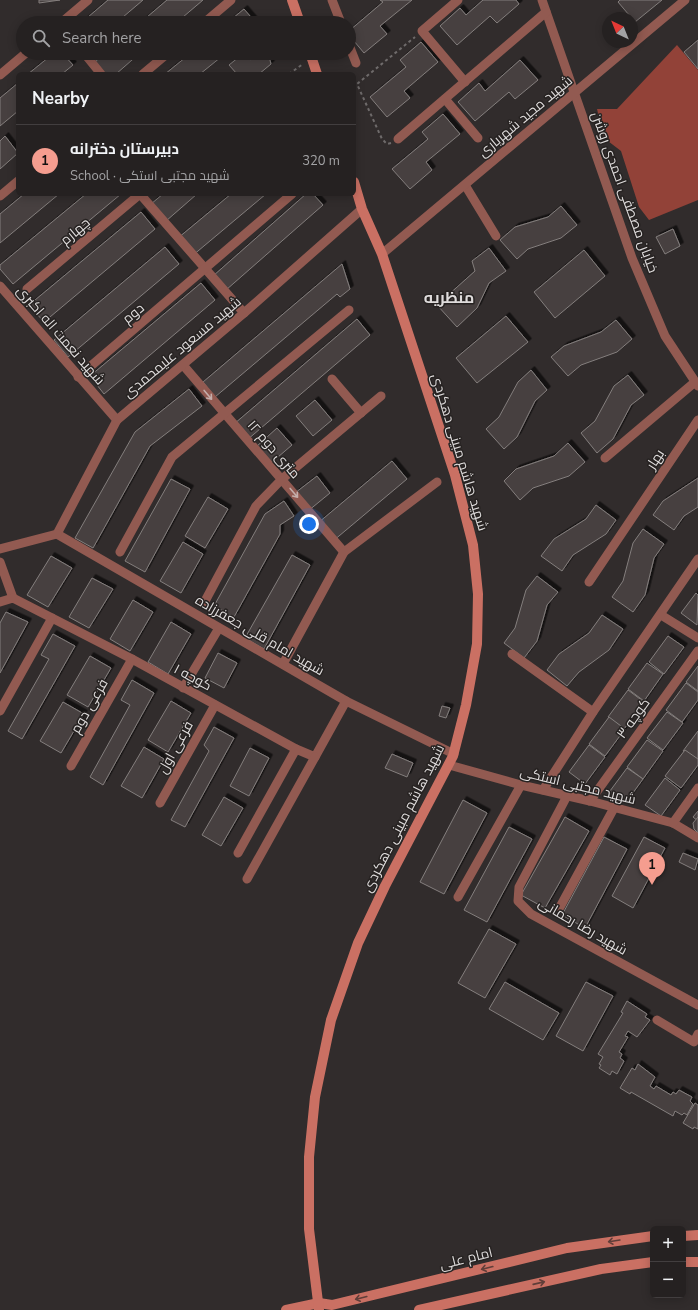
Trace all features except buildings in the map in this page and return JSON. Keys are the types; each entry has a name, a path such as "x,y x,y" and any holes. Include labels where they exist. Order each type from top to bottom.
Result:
{"main road":[{"path":"292,0 298,16"},
{"path":"313,60 316,72"},
{"name":"شهید هاشم مبینی دهکردی","path":"319,1306 309,1229 309,1158 315,1097 331,1020 358,943 385,886 454,754 466,705 477,644 478,594 473,545 455,475 382,254 362,209 356,189"},
{"path":"686,1236 698,1235"},
{"name":"امام علی","path":"286,1310 332,1305 567,1248 650,1236"},
{"path":"420,1310 601,1269 650,1262"},
{"path":"686,1262 698,1262"}],"street":[{"path":"69,16 88,0"},
{"path":"212,16 231,0"},
{"path":"332,0 338,16"},
{"path":"458,0 422,31 465,82"},
{"name":"خیابان مصطفی احمدی روشن","path":"542,0 632,258 665,336 697,384"},
{"name":"شهید مجید شهریاری","path":"382,254 685,0"},
{"path":"398,139 546,12"},
{"path":"0,75 18,60"},
{"path":"90,60 99,72"},
{"path":"145,72 160,60"},
{"path":"445,99 478,138"},
{"path":"0,196 16,183"},
{"path":"465,185 496,236"},
{"name":"چهارم","path":"28,289 138,196"},
{"path":"142,196 244,313"},
{"name":"دوم","path":"78,377 290,196"},
{"name":"شهید مسعود علیمحمدی","path":"57,534 117,420 244,313 362,209"},
{"name":"شهید نعمت اله اکبری","path":"0,286 117,420"},
{"path":"120,552 172,457 350,310"},
{"name":"۱۲ متری دوم","path":"183,365 344,552"},
{"path":"332,379 361,413"},
{"path":"605,458 697,384"},
{"path":"204,603 256,506 282,479 381,396"},
{"name":"بهار","path":"589,582 698,420"},
{"path":"283,664 344,552 437,482"},
{"path":"0,549 57,534"},
{"name":"شهید امام قلی جعفرزاده","path":"57,534 346,701 454,754"},
{"path":"543,790 593,712 698,559"},
{"path":"0,562 13,598 0,602"},
{"name":"کوچه ۱","path":"13,598 132,659 296,749 315,757"},
{"path":"661,615 698,638"},
{"path":"0,711 52,618"},
{"path":"184,688 219,628"},
{"name":"کوچه ۳","path":"590,801 698,651"},
{"path":"512,654 593,712"},
{"name":"فرعی دوم","path":"71,766 132,659"},
{"path":"247,879 346,701"},
{"name":"فرعی اول","path":"160,803 215,705"},
{"path":"238,853 296,749"},
{"name":"شهید مجتبی استکی","path":"449,765 521,786 590,801 673,824 698,838"},
{"path":"458,897 521,786"},
{"path":"673,824 698,788"},
{"name":"شهید رضا رحمانی","path":"567,796 519,887 518,901 531,914 698,1005"},
{"path":"560,907 614,808"},
{"path":"657,1020 697,1040"}],"path":[{"path":"398,139 387,144 382,139 357,84 422,31"},
{"path":"291,72 305,60"}],"shaded area":[{"path":"677,45 698,70 698,200 649,220 639,207 621,151 604,138 597,109 617,109"}],"place":[{"name":"دبیرستان دخترانه","path":"652,885"}],"district":[{"name":"منظریه","path":"449,297"}]}
